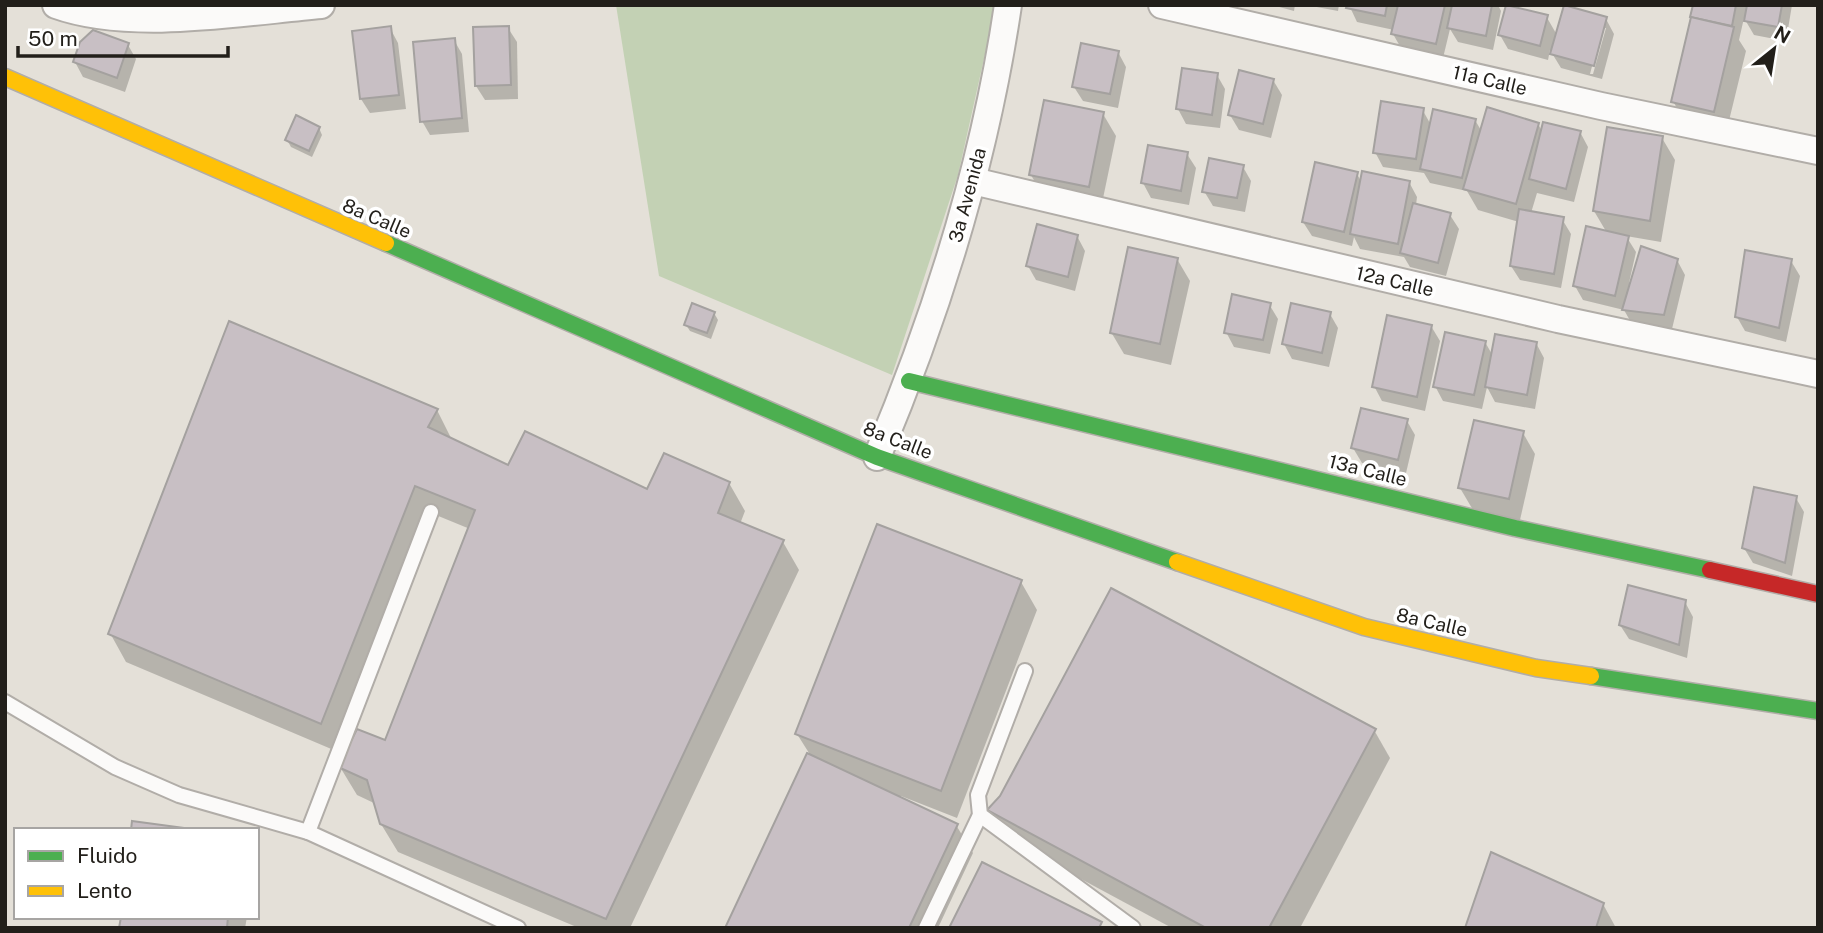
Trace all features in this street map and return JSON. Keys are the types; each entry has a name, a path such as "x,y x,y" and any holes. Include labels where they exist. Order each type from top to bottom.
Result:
{"street":[{"path":"57,5 82,14 175,18 321,5"},
{"name":"3a Avenida","path":"877,457 909,381 973,181 1008,5"},
{"name":"11a Calle","path":"1162,5 1601,106 1818,151"},
{"name":"8a Calle","path":"5,77 877,457 1364,627 1536,668 1818,710"},
{"name":"12a Calle","path":"973,181 1558,319 1818,374"},
{"name":"13a Calle","path":"909,381 1515,528 1818,594"}],"lane":[{"path":"308,832 431,512"},
{"path":"926,928 980,815 978,795 1025,671"},
{"path":"5,702 136,777 179,795 308,832 518,928"},
{"path":"980,815 1133,928"}],"green space":[{"path":"616,5 996,5 958,175 892,375 659,276"}],"building":[{"path":"1347,5 1387,5 1385,16 1346,8"},
{"path":"1398,5 1445,5 1436,44 1391,34"},
{"path":"1452,5 1492,5 1486,36 1447,28"},
{"path":"1506,5 1548,15 1540,46 1498,35"},
{"path":"1564,5 1607,17 1594,66 1550,54"},
{"path":"1693,5 1736,5 1732,26 1690,17"},
{"path":"1747,5 1782,5 1778,27 1744,21"},
{"path":"1691,17 1734,27 1714,112 1671,102"},
{"path":"391,26 399,95 360,99 352,31"},
{"path":"509,26 511,85 475,86 473,27"},
{"path":"93,30 129,43 117,78 73,62 80,42"},
{"path":"455,38 462,118 420,122 413,42"},
{"path":"1081,43 1119,51 1110,94 1072,87"},
{"path":"1182,68 1218,73 1212,115 1176,109"},
{"path":"1239,70 1274,79 1263,124 1228,115"},
{"path":"1044,100 1104,112 1089,187 1029,175"},
{"path":"1381,101 1424,108 1416,159 1373,153"},
{"path":"1487,107 1539,123 1516,204 1463,189"},
{"path":"1433,109 1476,119 1462,178 1420,169"},
{"path":"296,115 320,127 309,151 285,140"},
{"path":"1543,122 1581,131 1566,189 1529,179"},
{"path":"1607,127 1663,136 1650,221 1593,211"},
{"path":"1148,145 1188,152 1181,191 1141,183"},
{"path":"1209,158 1244,165 1237,198 1202,192"},
{"path":"1315,162 1358,172 1344,232 1302,222"},
{"path":"1362,171 1410,181 1398,244 1350,234"},
{"path":"1413,203 1451,213 1438,263 1400,253"},
{"path":"1519,209 1564,217 1554,274 1510,266"},
{"path":"1037,224 1078,235 1068,277 1026,266"},
{"path":"1586,226 1629,236 1615,296 1573,286"},
{"path":"1641,246 1678,259 1664,315 1622,310"},
{"path":"1128,247 1178,258 1160,344 1110,333"},
{"path":"1745,250 1792,259 1779,328 1735,317"},
{"path":"1232,294 1271,303 1263,340 1224,333"},
{"path":"692,303 715,312 707,333 684,325"},
{"path":"1291,303 1331,312 1322,353 1282,344"},
{"path":"1387,315 1432,325 1417,397 1372,387"},
{"path":"229,321 438,409 428,427 508,465 525,431 647,489 664,453 730,482 718,513 784,540 606,919 380,824 367,780 338,767 357,729 385,740 475,510 415,486 321,724 108,634"},
{"path":"1445,332 1486,341 1474,395 1433,387"},
{"path":"1495,334 1537,342 1527,395 1485,387"},
{"path":"1361,408 1408,419 1398,460 1351,448"},
{"path":"1474,420 1524,431 1509,499 1458,488"},
{"path":"1754,487 1797,496 1785,563 1742,548"},
{"path":"877,524 1022,580 941,791 795,734"},
{"path":"1628,585 1686,600 1679,645 1619,625"},
{"path":"1111,588 1376,729 1269,928 1206,928 987,810 1000,796"},
{"path":"807,753 958,824 909,928 725,928"},
{"path":"132,821 184,828 131,828"},
{"path":"1491,852 1604,903 1596,928 1465,928"},
{"path":"982,862 1102,922 1099,928 949,928"},
{"path":"121,919 228,919 227,928 119,928"}],"traffic: fast":[{"path":"386,243 877,457 1177,562"},
{"path":"909,381 1515,528 1710,570"},
{"path":"1591,676 1818,711"}],"traffic: slow":[{"path":"5,77 386,243"},
{"path":"1177,562 1364,627 1536,668 1591,676"}],"traffic: jam":[{"path":"1710,570 1818,594"}]}
